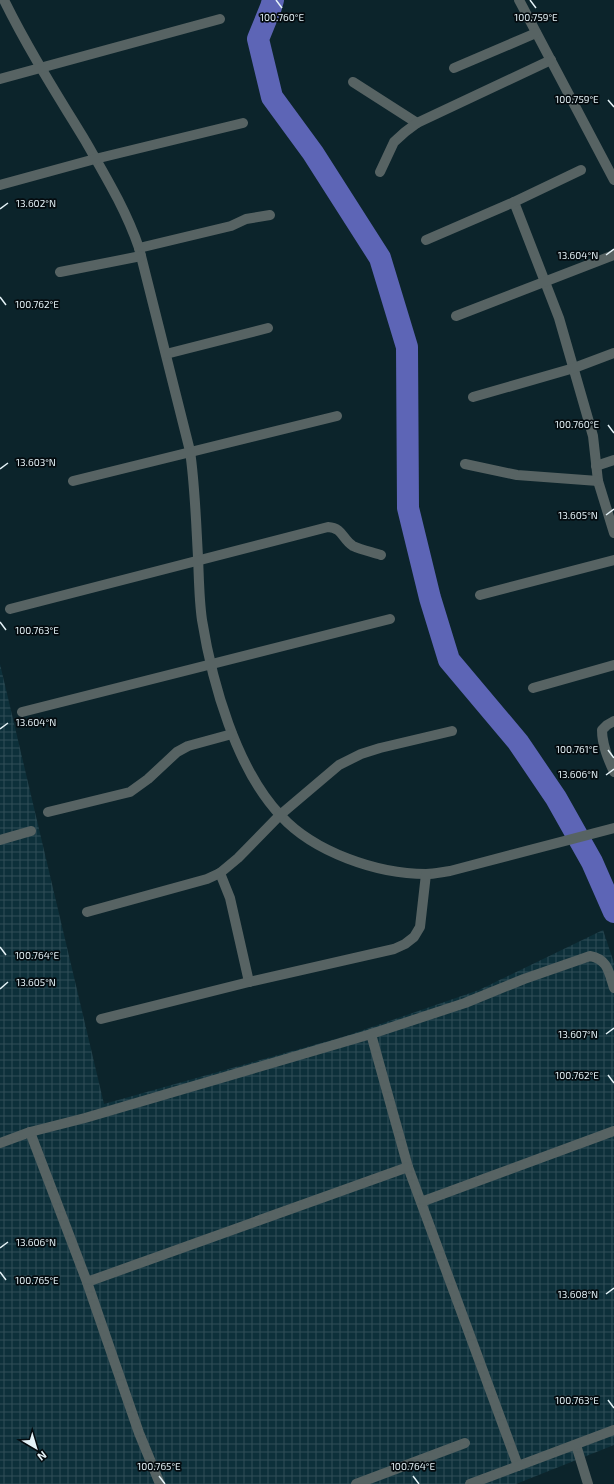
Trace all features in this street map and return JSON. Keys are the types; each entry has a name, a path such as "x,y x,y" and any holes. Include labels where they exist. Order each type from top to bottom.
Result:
{"street":[{"path":"4,0 41,68 131,223 140,252 190,451 194,485 202,619 210,664 232,734 248,769 280,815 292,827 316,844 354,862 379,868 426,874 450,871 614,828"},
{"path":"519,0 614,180"},
{"path":"0,79 220,19"},
{"path":"454,68 536,33"},
{"path":"380,172 394,142 417,123 551,60"},
{"path":"353,82 417,123"},
{"path":"0,185 95,159 243,123"},
{"path":"426,240 514,202 581,170"},
{"path":"514,202 559,318 593,436 598,482 614,532"},
{"path":"60,272 140,252 231,226 246,219 270,215"},
{"path":"456,316 614,255"},
{"path":"166,354 268,328"},
{"path":"473,397 574,368 614,353"},
{"path":"73,481 337,416"},
{"path":"596,466 614,460"},
{"path":"465,464 517,475 598,482"},
{"path":"10,609 328,527 334,527 339,530 352,545 381,555"},
{"path":"480,594 614,560"},
{"path":"22,712 390,620"},
{"path":"533,688 614,665"},
{"path":"614,721 602,730 602,737 608,759 614,772"},
{"path":"87,912 207,879 220,873 238,858 280,815 340,765 361,754 380,748 452,730"},
{"path":"48,812 130,792 148,779 177,752 188,746 232,734"},
{"path":"0,840 31,831"},
{"path":"220,873 230,898 249,982"},
{"path":"101,1019 249,982 394,949 405,944 414,937 420,927 426,874"},
{"path":"0,1143 30,1132 86,1118 371,1034 465,1003 524,978 590,956 599,957 605,964 614,988"},
{"path":"371,1034 408,1167 518,1466"},
{"path":"421,1202 614,1131"},
{"path":"30,1132 87,1282 139,1433 160,1484"},
{"path":"87,1282 408,1167"},
{"path":"470,1484 614,1430"},
{"path":"356,1484 465,1443"},
{"path":"576,1445 588,1484"}],"shaded area":[{"path":"0,664 104,1104 346,1036 479,990 603,930 614,963 614,1445 516,1484 0,1484"}],"waterway":[{"path":"273,0 258,39 272,97 313,153 380,258 407,347 408,508 430,598 449,660 518,742 556,798 592,862 614,912"}]}
